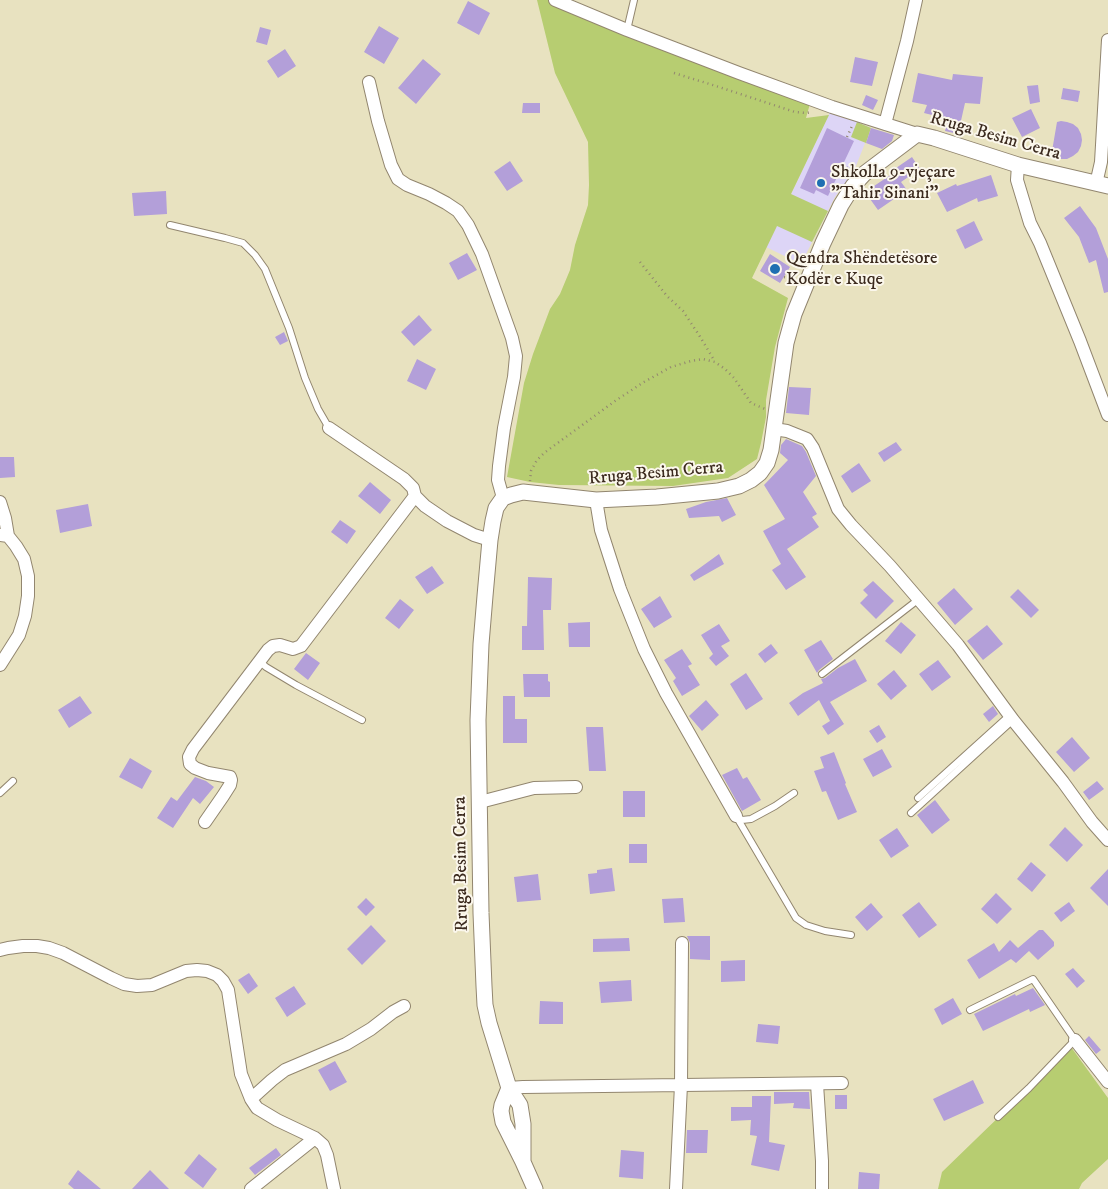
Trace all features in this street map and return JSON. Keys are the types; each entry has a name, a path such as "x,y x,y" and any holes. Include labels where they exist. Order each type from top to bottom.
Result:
{"street":[{"path":"555,0 739,73 832,107 917,134"},
{"path":"885,124 916,0"},
{"path":"1102,185 1100,162 1108,40"},
{"path":"369,82 388,157 398,179 446,203 463,218 482,254 512,338 516,356 514,377 504,428 498,480 503,498"},
{"name":"Rruga Besim Cerra","path":"535,1189 523,1162 523,1124 520,1105 509,1088 488,1023 485,1005 481,904 478,720 490,540 496,508 503,498 522,492 596,500 622,500 718,491 739,486 760,473 767,463 771,450 786,343 794,314 840,205 864,174 917,134 1018,164 1102,185"},
{"path":"1018,164 1017,180 1030,223 1080,341 1108,415"},
{"path":"329,428 404,479 413,488 415,496 426,506 474,535 490,540"},
{"path":"774,429 787,431 807,439 813,448 838,509 958,645 1033,746 1108,840"},
{"path":"205,822 230,785 231,780 230,777 208,773 190,764 189,757 193,749 268,650 273,646 280,645 293,649 301,646 415,496"},
{"path":"596,500 601,530 620,589 644,649 666,693 736,816"},
{"path":"0,502 5,518 4,535 16,546 24,559 28,576 25,616 19,635 0,665"},
{"path":"480,802 534,788 576,787"},
{"path":"676,1189 681,1085 682,943"},
{"path":"0,950 24,946 49,948 63,953 124,984 137,986 152,985 186,971 207,971 217,975 228,990 240,1074 251,1099 257,1108 315,1138 323,1146 327,1155 334,1189"},
{"path":"251,1099 285,1070 346,1044 404,1006"},
{"path":"1075,1040 1108,1082"},
{"path":"509,1088 842,1083"},
{"path":"817,1084 822,1189"},
{"path":"251,1189 315,1138"}],"lane":[{"path":"627,30 634,0"},
{"path":"170,225 243,243 256,255 265,269 289,328 305,378 318,409 329,428"},
{"path":"822,674 919,599"},
{"path":"260,662 296,685 362,720"},
{"path":"918,798 1012,718"},
{"path":"911,813 1012,718"},
{"path":"0,793 13,781"},
{"path":"736,816 742,820 752,818 794,793"},
{"path":"736,816 796,918 806,925 824,931 851,935"},
{"path":"970,1010 1033,979 1075,1040 998,1117"}],"path":[{"path":"674,74 796,112 807,113 832,107"},
{"path":"847,137 853,124"},
{"path":"640,262 667,296 683,311 715,362"},
{"path":"784,277 795,278"},
{"path":"529,493 531,472 537,460 544,453 644,382 671,367 691,360 703,359 715,362 725,368 751,403 776,412"}],"shaded area":[{"name":"Shkolla 9-vjeçare \"Tahir Sinani\"","path":"831,110 871,128 854,171 835,197 801,264 766,247"}],"green space":[{"path":"537,0 555,0 811,100 806,118 829,115 791,194 828,211 812,242 777,226 752,278 788,298 775,347 766,400 766,417 757,459 728,478 673,486 559,485 507,477 524,383 550,309 560,294 570,270 575,245 588,205 588,142 555,73"},
{"path":"857,122 871,128 866,143 851,137"},
{"path":"1071,1047 1108,1098 1108,1159 1082,1183 1079,1189 938,1189 942,1172"}],"building":[{"path":"468,1 490,13 479,35 457,23"},
{"path":"379,26 399,38 384,64 364,52"},
{"path":"260,27 271,30 267,45 256,42"},
{"path":"285,49 296,66 278,78 267,61"},
{"path":"855,57 878,62 872,86 850,82"},
{"path":"423,59 441,74 416,104 398,88"},
{"path":"918,73 952,80 953,74 983,77 980,104 965,103 958,134 945,131 948,119 924,113 927,105 912,102"},
{"path":"1038,85 1040,102 1030,104 1027,86"},
{"path":"1063,88 1080,91 1078,102 1061,99"},
{"path":"866,95 878,100 873,110 862,105"},
{"path":"523,103 540,103 540,113 522,113"},
{"path":"1031,109 1040,128 1022,137 1012,118"},
{"path":"1057,122 1073,124 1078,128 1082,140 1078,152 1067,159 1051,157"},
{"path":"827,128 854,141 828,196 816,190 814,194 800,188"},
{"path":"871,128 894,135 892,141 882,149 866,143"},
{"path":"912,157 920,169 901,182 907,190 878,210 865,192 898,170 896,168"},
{"path":"510,161 523,181 507,191 494,172"},
{"path":"991,175 998,196 978,202 977,198 947,212 937,193 956,184 957,186"},
{"path":"166,191 167,214 134,216 132,193"},
{"path":"1080,206 1096,228 1108,259 1108,292 1104,293 1096,260 1089,263 1079,237 1064,218"},
{"path":"974,221 983,240 965,249 956,230"},
{"path":"467,253 477,270 458,280 449,263"},
{"name":"Qendra Shëndetësore Kodër e Kuqe","path":"770,254 790,267 780,283 760,271"},
{"path":"419,315 432,330 414,346 401,332"},
{"path":"284,332 288,341 280,345 275,337"},
{"path":"417,359 436,369 426,390 407,381"},
{"path":"789,387 811,388 809,415 786,413"},
{"path":"786,439 802,446 816,476 803,492 817,514 812,517 819,527 787,549 806,577 786,590 772,570 781,564 763,531 785,519 764,485 788,460 780,453 781,445"},
{"path":"896,442 902,450 884,462 878,453"},
{"path":"0,457 14,457 15,477 0,478"},
{"path":"859,463 871,481 852,493 841,476"},
{"path":"370,482 391,500 380,514 358,496"},
{"path":"727,498 736,515 722,522 719,516 689,518 686,509 706,502"},
{"path":"88,504 92,526 60,533 56,510"},
{"path":"340,520 356,531 347,544 331,532"},
{"path":"719,554 724,564 694,581 690,575"},
{"path":"432,566 444,583 427,594 415,577"},
{"path":"528,577 552,578 551,610 543,610 544,650 522,650 522,626 527,626"},
{"path":"873,581 894,601 876,619 860,603 868,595 863,590"},
{"path":"954,588 973,609 955,625 937,603"},
{"path":"1018,589 1039,610 1031,618 1010,597"},
{"path":"660,596 672,617 654,628 641,609"},
{"path":"400,599 414,610 399,629 385,618"},
{"path":"590,622 590,647 569,647 568,623"},
{"path":"901,622 916,635 901,654 885,641"},
{"path":"719,624 730,641 721,646 729,656 716,666 709,658 713,654 701,635"},
{"path":"987,625 1003,644 983,660 967,641"},
{"path":"821,640 833,659 817,673 804,650"},
{"path":"771,644 778,653 765,663 758,654"},
{"path":"682,649 692,664 688,666 700,685 682,696 673,681 676,678 664,660"},
{"path":"306,653 320,663 308,680 294,669"},
{"path":"855,659 867,681 830,702 844,724 828,735 822,726 830,721 819,700 798,716 789,703 803,693 823,683 821,679"},
{"path":"938,660 951,677 932,691 919,674"},
{"path":"894,670 907,686 891,700 877,684"},
{"path":"746,673 763,699 746,710 730,684"},
{"path":"523,674 548,674 550,697 524,697"},
{"path":"80,696 92,713 69,728 58,710"},
{"path":"503,696 515,696 515,719 527,719 527,743 503,743"},
{"path":"706,700 719,715 702,731 689,716"},
{"path":"993,706 998,714 989,722 983,714"},
{"path":"879,725 886,737 877,743 869,731"},
{"path":"586,727 603,727 606,771 589,771"},
{"path":"1072,737 1090,758 1074,772 1056,752"},
{"path":"882,749 892,767 873,777 863,759"},
{"path":"834,752 857,812 838,820 826,791 822,792 814,771 824,768 820,757"},
{"path":"130,758 152,771 142,789 119,777"},
{"path":"737,768 743,779 747,777 761,800 742,811 722,775"},
{"path":"195,777 206,781 214,787 200,804 193,798 173,828 157,818 171,797 177,801"},
{"path":"1097,781 1104,789 1089,800 1083,792"},
{"path":"623,791 645,791 645,817 623,817"},
{"path":"935,800 950,820 932,834 917,815"},
{"path":"1065,827 1083,845 1067,862 1049,845"},
{"path":"897,828 909,846 891,858 879,840"},
{"path":"629,844 647,844 647,863 629,863"},
{"path":"1031,862 1046,875 1032,892 1017,879"},
{"path":"612,868 615,891 590,894 588,874 597,873 597,870"},
{"path":"1108,869 1108,906 1090,888"},
{"path":"538,874 541,900 517,902 514,877"},
{"path":"996,893 1012,909 997,924 981,909"},
{"path":"366,898 375,907 366,916 357,907"},
{"path":"683,898 685,922 664,923 662,899"},
{"path":"919,902 937,925 919,938 902,915"},
{"path":"1069,902 1075,911 1061,922 1054,913"},
{"path":"871,903 883,917 867,931 855,917"},
{"path":"371,925 386,941 362,965 347,949"},
{"path":"1039,930 1043,930 1054,942 1054,946 1038,960 1029,951 1016,963 1011,959 979,979 967,960 994,943 999,952 1010,940 1018,948"},
{"path":"687,936 710,936 710,960 690,959 690,943"},
{"path":"629,938 630,951 593,952 593,939"},
{"path":"745,960 745,981 721,982 721,961"},
{"path":"1073,968 1085,981 1077,988 1065,974"},
{"path":"249,973 258,986 248,994 238,980"},
{"path":"631,980 632,1001 601,1003 599,982"},
{"path":"294,986 306,1004 287,1017 275,998"},
{"path":"1033,988 1045,1005 1030,1012 1029,1009 983,1031 974,1014 1015,994 1016,996"},
{"path":"953,998 962,1014 942,1025 934,1009"},
{"path":"540,1001 563,1002 563,1024 539,1024"},
{"path":"758,1024 780,1026 778,1044 756,1042"},
{"path":"1089,1036 1101,1050 1096,1054 1085,1040"},
{"path":"335,1061 347,1082 330,1091 318,1070"},
{"path":"973,1080 984,1103 944,1121 933,1099"},
{"path":"774,1092 809,1092 810,1109 793,1108 794,1103 774,1104"},
{"path":"835,1095 847,1095 847,1109 835,1109"},
{"path":"752,1096 771,1096 769,1142 785,1145 779,1171 751,1165 757,1136 750,1135 751,1120 731,1121 731,1107 752,1107"},
{"path":"687,1130 708,1130 707,1153 686,1153"},
{"path":"276,1148 281,1155 255,1175 249,1168"},
{"path":"621,1150 644,1152 643,1179 619,1177"},
{"path":"199,1154 217,1169 203,1188 184,1173"},
{"path":"78,1170 101,1189 74,1189 68,1184"},
{"path":"150,1170 169,1189 132,1189"},
{"path":"859,1172 880,1174 879,1189 858,1189"}],"place":[{"name":"Shkolla 9-vjeçare \"Tahir Sinani\"","path":"821,183"},
{"name":"Qendra Shëndetësore Kodër e Kuqe","path":"775,269"}]}
